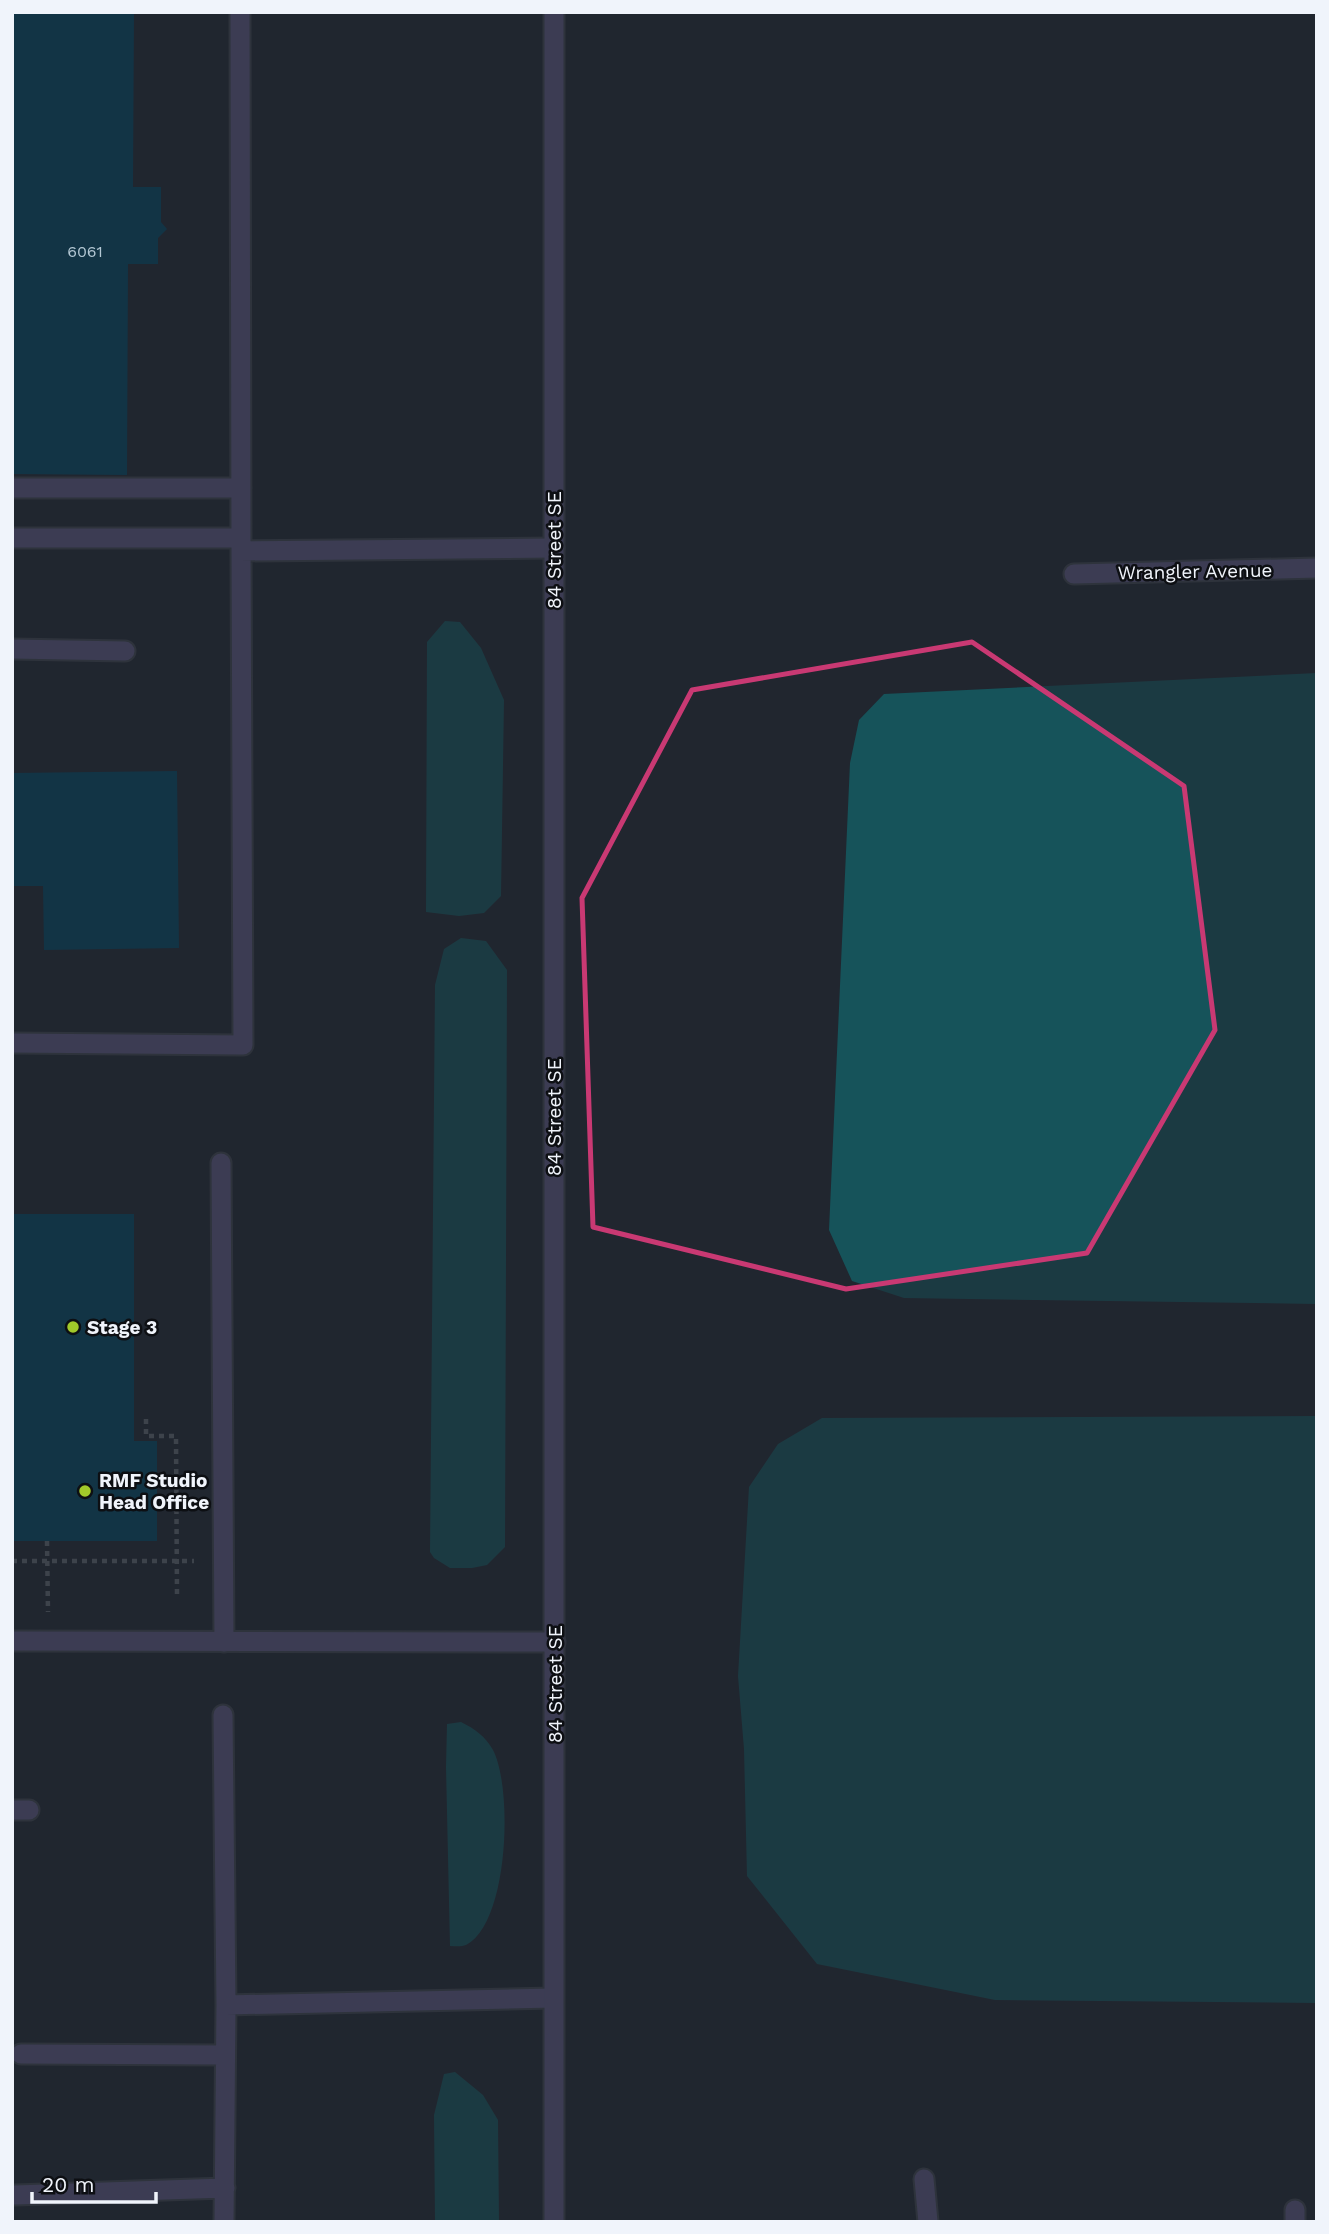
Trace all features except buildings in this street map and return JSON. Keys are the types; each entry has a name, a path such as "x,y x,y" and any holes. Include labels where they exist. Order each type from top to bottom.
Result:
{"street":[{"path":"12,1043 243,1045 240,12"},
{"name":"84 Street SE","path":"554,12 554,2222"},
{"path":"12,488 241,488"},
{"path":"12,538 554,548"},
{"name":"Wrangler Avenue","path":"1074,574 1317,568"},
{"path":"12,649 125,651"},
{"path":"221,1163 224,1642"},
{"path":"12,1641 555,1642"},
{"path":"223,1715 226,2005 224,2222"},
{"path":"226,2005 553,1998"},
{"path":"21,2054 225,2055"},
{"path":"924,2179 928,2222"},
{"path":"15,2195 225,2188"}],"path":[{"path":"146,1419 146,1436 176,1436 177,1595"},
{"path":"47,1541 49,1641"},
{"path":"12,1561 223,1561"}],"highlighted area":[{"path":"972,642 1184,786 1215,1030 1087,1253 846,1289 593,1227 582,898 692,690"}],"water":[{"path":"445,621 460,622 481,648 504,700 501,896 484,913 459,916 426,912 427,642"},
{"path":"1317,673 1317,1304 904,1298 852,1281 829,1230 850,763 859,720 884,694"},
{"path":"461,938 486,941 507,970 505,1547 487,1565 450,1568 434,1558 430,1552 435,985 444,949"},
{"path":"1317,1416 1317,2003 995,2000 817,1964 747,1876 744,1749 738,1676 749,1487 778,1444 822,1418"},
{"path":"461,1722 479,1733 493,1750 499,1768 505,1823 499,1884 491,1911 480,1932 466,1945 450,1946 447,1724"},
{"path":"455,2072 483,2095 498,2120 499,2222 435,2222 434,2115 444,2074"}],"place":[{"name":"Stage 3","path":"73,1327"},
{"name":"RMF Studio Head Office","path":"85,1491"}]}
